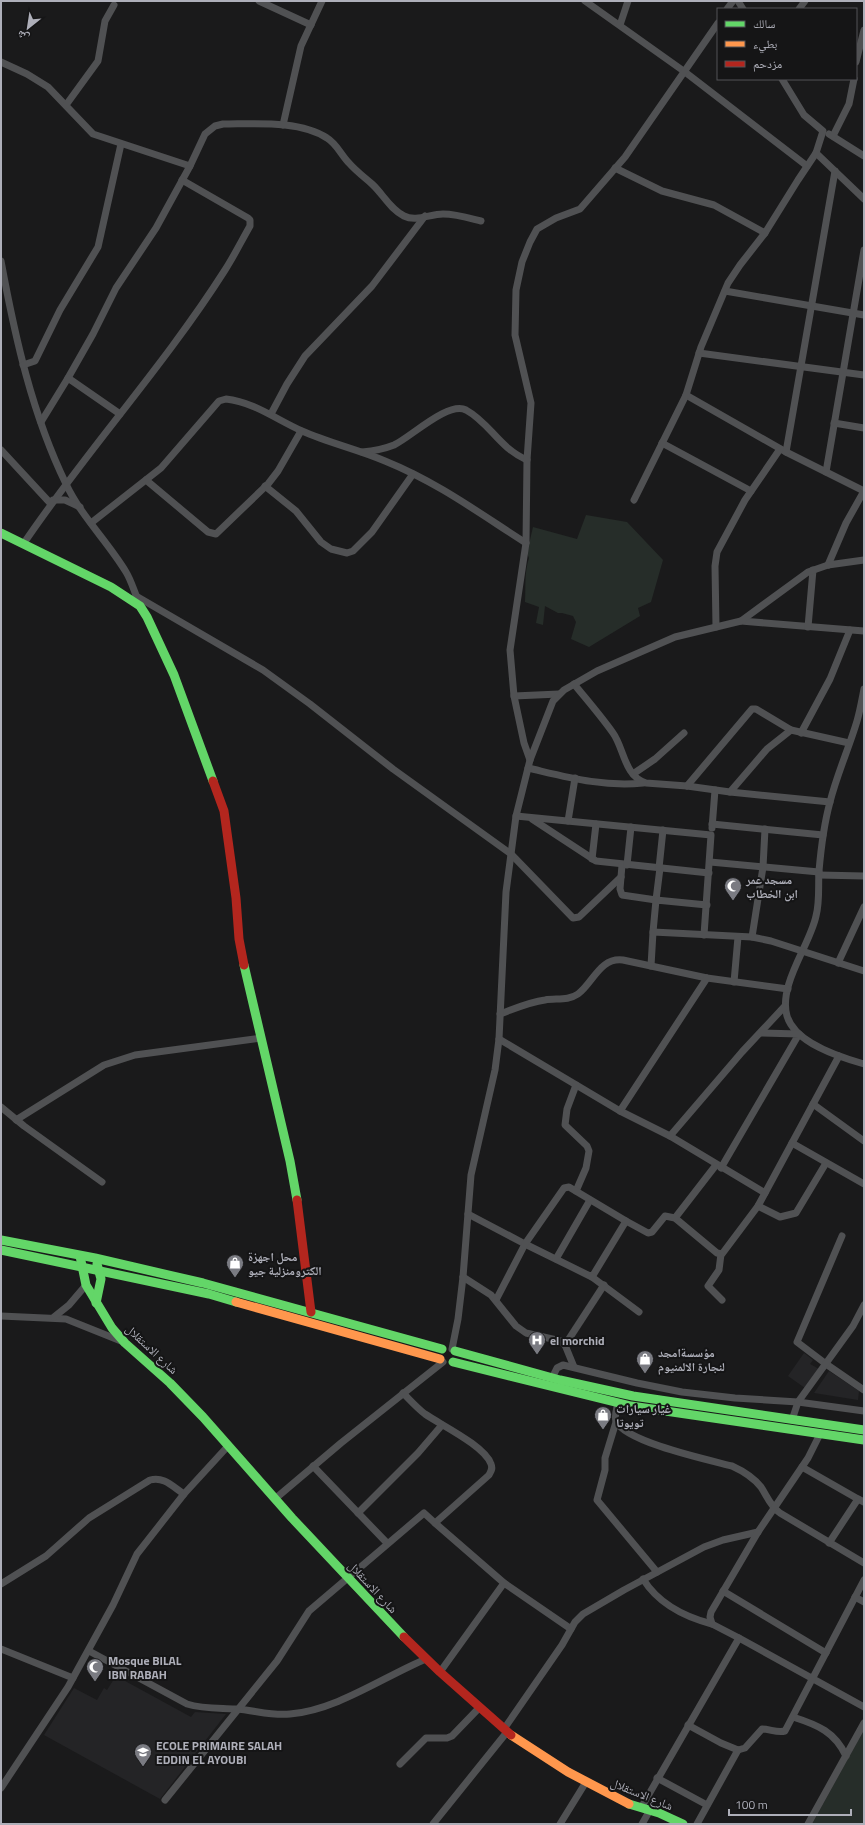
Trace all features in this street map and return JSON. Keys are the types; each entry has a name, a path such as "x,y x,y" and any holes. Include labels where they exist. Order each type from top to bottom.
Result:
{"main road":[{"path":"1,533 111,587 140,606 147,617 174,675 221,800 233,873 239,939 290,1161 298,1206 310,1312"},
{"path":"1,1240 95,1258 203,1283 442,1349 449,1347 454,1350 552,1378 633,1396 864,1430"},
{"path":"1,1250 99,1272 209,1294 446,1363 453,1362 618,1403 864,1440"},
{"name":"شارع الاستقلال","path":"80,1256 86,1285 104,1317 125,1343 170,1383 426,1659 506,1731 586,1782 626,1803 650,1810 683,1824"},
{"path":"95,1258 100,1279 96,1303"},
{"path":"441,1361 439,1356 442,1349"},
{"path":"453,1362 456,1355 454,1350"}],"street":[{"path":"259,1 311,25"},
{"path":"283,125 297,58 322,1"},
{"path":"585,1 685,72 808,166"},
{"path":"620,25 628,1"},
{"path":"66,105 98,61 105,21 114,5"},
{"path":"530,760 522,737 514,696 510,650 526,543 527,460 531,403 515,335 514,314 516,290 522,262 530,242 537,230 556,218 580,208 615,168 685,72 717,24"},
{"path":"857,58 864,30"},
{"path":"1,62 27,74 48,87 89,132 190,166"},
{"path":"783,80 804,115 823,131 864,156"},
{"path":"833,136 849,104 854,80"},
{"path":"41,422 93,334 116,288 156,228 206,134 215,126 223,124 283,125 313,130 328,138 337,146 349,163 376,188 394,210 405,217 414,219 443,214 465,216 481,221"},
{"path":"634,500 686,395 699,353 725,291 740,265 765,233 816,153 823,131"},
{"path":"23,366 35,361 60,310 98,247 121,144"},
{"path":"816,153 864,199"},
{"path":"615,168 662,191 714,205 765,233"},
{"path":"716,627 715,566 717,552 751,491 783,450 801,366 835,171"},
{"path":"24,543 52,502 120,414 211,290 225,270 250,226 250,220 248,218 182,180"},
{"path":"271,414 287,384 305,356 372,286 425,216"},
{"path":"826,472 864,250"},
{"path":"1,261 14,332 23,366 41,422 66,485 126,572 140,606"},
{"path":"725,291 864,315"},
{"path":"699,353 864,374"},
{"path":"68,378 120,414"},
{"path":"686,395 783,450 864,491 846,523 828,565"},
{"path":"91,523 161,468 219,401 232,400 271,414 301,431 384,460 413,474 477,510 526,543"},
{"path":"361,453 393,445 441,414 453,409 461,408 474,416 509,450 527,460"},
{"path":"834,423 864,428"},
{"path":"146,480 208,532 213,534 220,531 265,486 286,460 301,431"},
{"path":"662,443 751,491"},
{"path":"1,450 52,502"},
{"path":"265,486 296,511 321,542 331,549 347,553 353,551 372,532 413,474"},
{"path":"52,502 65,500 82,508"},
{"path":"741,621 785,588 813,570 828,565 864,560"},
{"path":"808,627 813,570"},
{"path":"136,596 276,679 400,773 511,854 575,918 583,914 621,877"},
{"path":"454,1350 463,1277 464,1241 468,1214 470,1175 491,1091 499,1039 506,892 516,816 530,760 553,701 559,694 574,684 597,672 675,638 741,621 864,631"},
{"path":"801,733 830,679 850,630"},
{"path":"574,684 614,734 623,756 633,774 640,781 646,783"},
{"path":"864,688 861,718 849,743 830,802 823,835 819,873 819,902 816,917 792,973 785,1006 787,1017 799,1034 821,1048 838,1056 864,1064"},
{"path":"514,696 559,694"},
{"path":"686,786 752,709 756,709 791,730 849,743"},
{"path":"730,792 767,749 791,730"},
{"path":"633,774 655,759 684,733"},
{"path":"528,768 613,784 646,783 686,786 830,802"},
{"path":"568,821 575,778"},
{"path":"704,936 715,790"},
{"path":"516,816 711,834"},
{"path":"531,818 592,859 625,865 709,872"},
{"path":"592,859 596,824"},
{"path":"712,824 823,835"},
{"path":"632,827 625,865 621,877 620,889 622,895 656,900 706,904"},
{"path":"752,937 763,867 765,829"},
{"path":"651,966 663,830"},
{"path":"710,862 864,876"},
{"path":"838,963 864,907"},
{"path":"653,932 704,936 752,937 783,944 864,971"},
{"path":"734,982 738,937"},
{"path":"500,1014 538,1001 572,997 580,992 601,967 614,959 707,978 788,989"},
{"path":"620,1111 707,978"},
{"path":"670,1136 785,1006"},
{"path":"761,1033 799,1034"},
{"path":"675,1218 718,1166 799,1034"},
{"path":"16,1120 104,1065 114,1061 135,1055 261,1038"},
{"path":"499,1039 620,1111 670,1136 765,1193"},
{"path":"722,1300 708,1286 719,1270 721,1254 758,1206 838,1056"},
{"path":"576,1085 567,1109 565,1125 587,1146 590,1153 586,1168 576,1192"},
{"path":"813,1104 864,1141"},
{"path":"1,1107 16,1120 102,1182"},
{"path":"792,1143 864,1184"},
{"path":"758,1206 780,1217 796,1213 826,1163"},
{"path":"496,1300 525,1244 564,1188 569,1187 626,1221 650,1233 663,1217 668,1216 675,1218 717,1253 721,1254"},
{"path":"556,1259 590,1200"},
{"path":"468,1214 525,1244 592,1276 639,1312"},
{"path":"592,1276 626,1221"},
{"path":"842,1236 797,1340 798,1344 864,1390"},
{"path":"463,1277 483,1289 496,1300 507,1317 526,1333 557,1339 565,1345 574,1367"},
{"path":"54,1317 68,1305 86,1285"},
{"path":"565,1345 604,1285"},
{"path":"792,1420 798,1402 853,1326 864,1305"},
{"path":"1,1316 54,1317 80,1323 125,1343"},
{"path":"276,1498 441,1361"},
{"path":"552,1378 560,1366 574,1367 637,1383 682,1392 735,1398 798,1402 864,1410"},
{"path":"403,1393 424,1414 471,1443 491,1462 492,1469 489,1475 435,1523"},
{"path":"618,1403 615,1416 616,1422 606,1454 603,1480 597,1500 657,1572"},
{"path":"616,1422 630,1433 650,1443 732,1466 745,1472 761,1488 774,1508 864,1563"},
{"path":"358,1513 414,1458 442,1425"},
{"path":"712,1624 710,1617 711,1612 758,1532 802,1467 820,1434"},
{"path":"1,1788 89,1651 121,1590 137,1554 184,1494 228,1446"},
{"path":"313,1466 387,1543"},
{"path":"802,1467 861,1501 829,1543"},
{"path":"1,1584 46,1556 89,1518 150,1480 160,1479 184,1494"},
{"path":"165,1800 277,1661 309,1611 348,1576 424,1513 504,1583 571,1628"},
{"path":"433,1824 506,1731 562,1645 571,1628 583,1614 643,1579 712,1544 758,1532"},
{"path":"643,1579 651,1591 662,1600 690,1617 712,1624 740,1638 864,1708"},
{"path":"688,1725 738,1750 745,1748 762,1729 781,1732 785,1731 794,1717 864,1580"},
{"path":"440,1672 504,1583"},
{"path":"723,1591 826,1653"},
{"path":"855,1597 864,1602"},
{"path":"641,1808 740,1638"},
{"path":"1,1649 73,1678"},
{"path":"89,1651 179,1702 201,1708 237,1709 279,1715 318,1709 338,1702 426,1659"},
{"path":"400,1764 426,1738 447,1738 452,1736 479,1708"},
{"path":"794,1717 826,1731 840,1742 846,1756"},
{"path":"808,1824 864,1723"},
{"path":"697,1824 738,1750"},
{"path":"658,1778 706,1806"},
{"path":"560,1824 586,1782"},
{"path":"642,1824 650,1810"}],"shaded area":[{"path":"586,515 627,522 663,560 651,602 638,608 640,616 589,647 571,639 576,622 573,616 558,613 545,606 543,625 536,623 539,607 525,602 527,564 529,558 527,553 533,527 577,539"},
{"path":"804,1353 813,1360 810,1364 819,1369 805,1388 788,1376"},
{"path":"829,1371 859,1391 858,1400 814,1393"},
{"name":"ECOLE PRIMAIRE SALAH EDDIN EL AYOUBI","path":"116,1676 191,1717 195,1712 226,1714 160,1799 44,1735 74,1688 97,1700 104,1688 107,1690"},
{"path":"864,1730 864,1824 812,1824"}],"traffic: fast":[{"path":"1,533 111,587 140,606 147,617 174,675 213,781"},
{"path":"244,965 290,1161 297,1200"},
{"path":"1,1240 95,1258 203,1283 442,1349"},
{"path":"1,1250 209,1294 236,1302"},
{"path":"80,1256 86,1285 112,1328 125,1343 170,1383 203,1417 292,1518 404,1637"},
{"path":"96,1303 101,1279 97,1264"},
{"path":"455,1351 560,1380 633,1396 864,1430"},
{"path":"453,1362 631,1406 864,1440"},
{"path":"629,1804 659,1813 683,1824"}],"traffic: slow":[{"path":"236,1302 440,1359"},
{"path":"511,1735 568,1772 629,1804"}],"traffic: jam":[{"path":"213,781 224,811 236,898 239,939 244,965"},
{"path":"297,1200 311,1312"},
{"path":"404,1637 440,1672 511,1735"}],"place":[{"name":"مسجد عمر ابن الخطاب","path":"733,901"},
{"name":"محل اجهزة الكترومنزلية جيو","path":"235,1278"},
{"name":"el morchid","path":"537,1355"},
{"name":"مؤسسةامجد لنجارة الالمنيوم","path":"645,1374"},
{"name":"غيار سيارات تويوتا","path":"603,1430"},
{"name":"Mosque BILAL IBN RABAH","path":"95,1682"},
{"name":"ECOLE PRIMAIRE SALAH EDDIN EL AYOUBI","path":"143,1767"}]}
